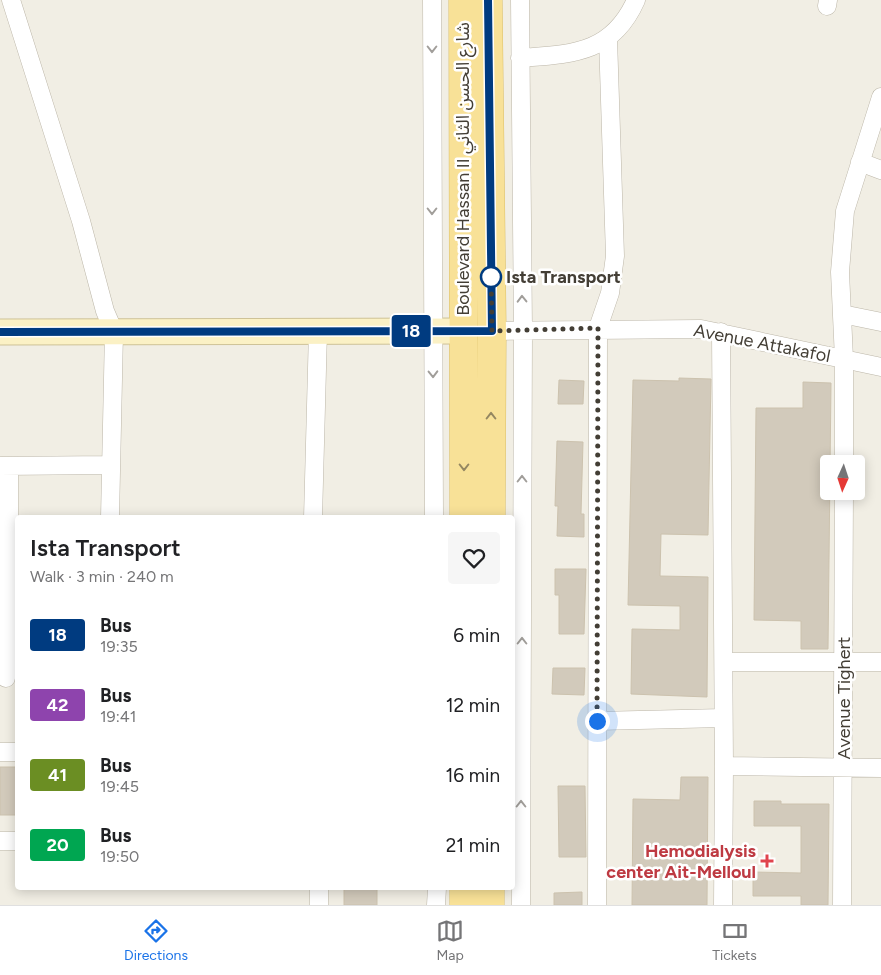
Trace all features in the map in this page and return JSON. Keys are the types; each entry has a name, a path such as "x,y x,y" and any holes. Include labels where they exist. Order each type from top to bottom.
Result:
{"main road":[{"name":"Boulevard Hassan II شارع الحسن الثاني","path":"462,0 464,515"},
{"name":"Boulevard Hassan II شارع الحسن الثاني","path":"488,0 492,331 491,515"},
{"path":"464,331 492,331"},
{"path":"464,890 464,905"},
{"path":"490,890 490,905"}],"street":[{"path":"11,0 81,221 105,311 114,332 110,515"},
{"path":"432,0 434,515"},
{"path":"520,0 523,331 521,905"},
{"path":"520,58 575,54 608,38 627,20 636,0"},
{"path":"597,905 598,328 610,293 615,256 608,38"},
{"path":"844,455 844,359 840,272 845,211 881,97"},
{"path":"860,162 881,170"},
{"path":"842,314 881,322"},
{"name":"Avenue Attakafol","path":"492,331 598,328 702,329 881,366"},
{"path":"313,515 318,331"},
{"path":"0,332 464,331"},
{"path":"721,332 724,662 723,905"},
{"path":"8,678 9,618 4,466 110,465"},
{"name":"Avenue Tighert","path":"842,905 844,500"},
{"path":"724,662 881,662"},
{"path":"597,721 723,718"},
{"path":"0,752 15,752"},
{"path":"724,766 881,768"},
{"path":"0,841 15,841"},
{"path":"319,890 319,905"},
{"path":"436,905 437,890"}],"building":[{"path":"679,378 711,379 708,535 661,534 660,576 708,577 707,697 631,694 632,629 680,630 680,606 628,605 633,380 679,381"},
{"path":"559,380 584,381 583,404 558,404"},
{"path":"803,382 831,383 830,455 820,455 820,500 830,500 828,649 801,649 801,621 754,620 756,408 803,408"},
{"path":"557,441 583,442 581,514 584,514 584,537 557,536 558,506 555,506"},
{"path":"555,569 586,569 584,634 559,634 559,595 555,595"},
{"path":"553,668 585,668 584,695 552,694"},
{"path":"0,767 15,767 15,815 0,815"},
{"path":"681,777 708,777 707,905 632,905 633,799 680,800"},
{"path":"558,786 585,786 586,857 559,857"},
{"path":"754,801 781,801 781,804 829,804 828,905 801,905 801,896 753,896 753,872 801,873 801,826 754,826"},
{"path":"344,890 377,890 377,905 344,905"},
{"path":"582,892 582,905 554,905 554,893"}],"bus line":[{"name":"18","path":"0,332 492,331 488,0"}],"place":[{"name":"Ista Transport","path":"491,277"},
{"name":"Hemodialysis center Ait-Melloul","path":"767,861"}],"route":[{"path":"491,277 491,272 492,331 598,328 597,721"}]}
